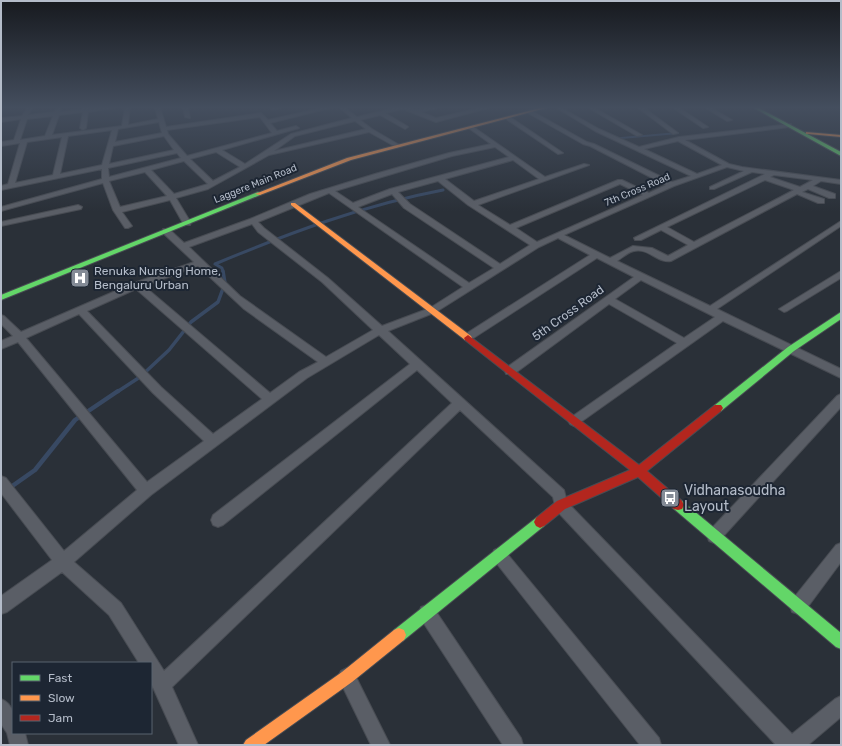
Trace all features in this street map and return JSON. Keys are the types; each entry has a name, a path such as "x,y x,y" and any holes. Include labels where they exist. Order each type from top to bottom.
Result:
{"street":[{"path":"1,144 16,142"},
{"path":"11,186 24,142"},
{"path":"56,177 64,142"},
{"path":"121,142 112,144 105,165 106,180 108,191 117,210 128,226"},
{"path":"172,142 178,151 212,184"},
{"path":"1,209 248,142"},
{"path":"117,210 128,209 196,191 265,156 283,142"},
{"path":"265,156 322,142"},
{"path":"391,142 398,146"},
{"name":"Laggere Main Road","path":"1,298 312,172 350,159 415,142"},
{"path":"492,142 544,179"},
{"path":"543,142 560,153"},
{"path":"583,142 672,185"},
{"path":"622,142 697,176"},
{"path":"638,149 667,142"},
{"path":"684,142 727,165 750,171 841,182"},
{"path":"819,142 841,154"},
{"path":"184,246 253,221 330,190 451,154 497,145"},
{"path":"218,150 245,167"},
{"path":"1,188 105,165 178,151"},
{"path":"353,206 393,191 514,158"},
{"path":"473,204 586,165"},
{"name":"7th Cross Road","path":"1,606 63,562 146,491 303,375 380,331 433,310 536,245 648,195 727,165"},
{"path":"146,169 172,197 187,222"},
{"path":"712,188 750,171"},
{"path":"638,238 771,174"},
{"path":"764,177 821,201"},
{"path":"439,178 473,204 536,245"},
{"path":"611,261 633,248 649,250 668,259 821,179"},
{"path":"510,228 620,181 648,195"},
{"path":"807,186 832,196"},
{"path":"330,190 469,287"},
{"path":"393,191 407,206 499,267"},
{"path":"293,204 468,337 638,471 841,642"},
{"path":"1,224 78,207"},
{"path":"253,221 261,230 325,280 559,494 561,505 789,745"},
{"path":"710,310 841,223"},
{"path":"661,227 694,245"},
{"path":"166,231 184,246 199,263 224,286 326,362"},
{"path":"557,235 791,348 841,374"},
{"path":"468,337 597,254"},
{"path":"1,345 137,285 199,263"},
{"path":"784,309 841,274"},
{"name":"5th Cross Road","path":"510,371 641,276"},
{"path":"137,285 270,400"},
{"path":"609,300 684,343"},
{"path":"80,310 143,375 213,442"},
{"path":"251,745 347,677 561,505 638,471 791,348 841,315"},
{"path":"574,421 723,316"},
{"path":"1,318 20,337 146,491"},
{"path":"218,520 417,364"},
{"path":"714,536 841,399"},
{"path":"162,685 460,403"},
{"path":"3,484 22,511 63,562 115,609 148,662"},
{"path":"798,606 841,550"},
{"path":"499,555 652,745"},
{"path":"427,613 514,745"},
{"path":"152,669 162,685 188,745"},
{"path":"347,677 381,745"},
{"path":"794,745 841,706"},
{"path":"1,708 12,724"},
{"path":"16,734 19,745"}],"waterway":[{"path":"223,272 222,268 215,264 271,241 356,212 414,196 443,190"},
{"path":"117,392 140,377 169,350 191,322 218,302 225,283 223,271"},
{"path":"1,494 35,470 75,420 118,391"}],"traffic: fast":[{"path":"818,142 841,154"},
{"path":"1,298 258,194"},
{"path":"718,408 791,349 841,315"},
{"path":"678,505 841,642"},
{"path":"399,635 540,522"}],"traffic: slow":[{"path":"258,194 349,159 415,142"},
{"path":"293,204 468,338"},
{"path":"251,745 347,677 399,635"}],"traffic: jam":[{"path":"468,338 639,471 678,505"},
{"path":"540,522 561,505 639,471 718,408"}],"place":[{"name":"Renuka Nursing Home, Bengaluru Urban","path":"80,278"},
{"name":"Vidhanasoudha Layout","path":"670,498"}]}
